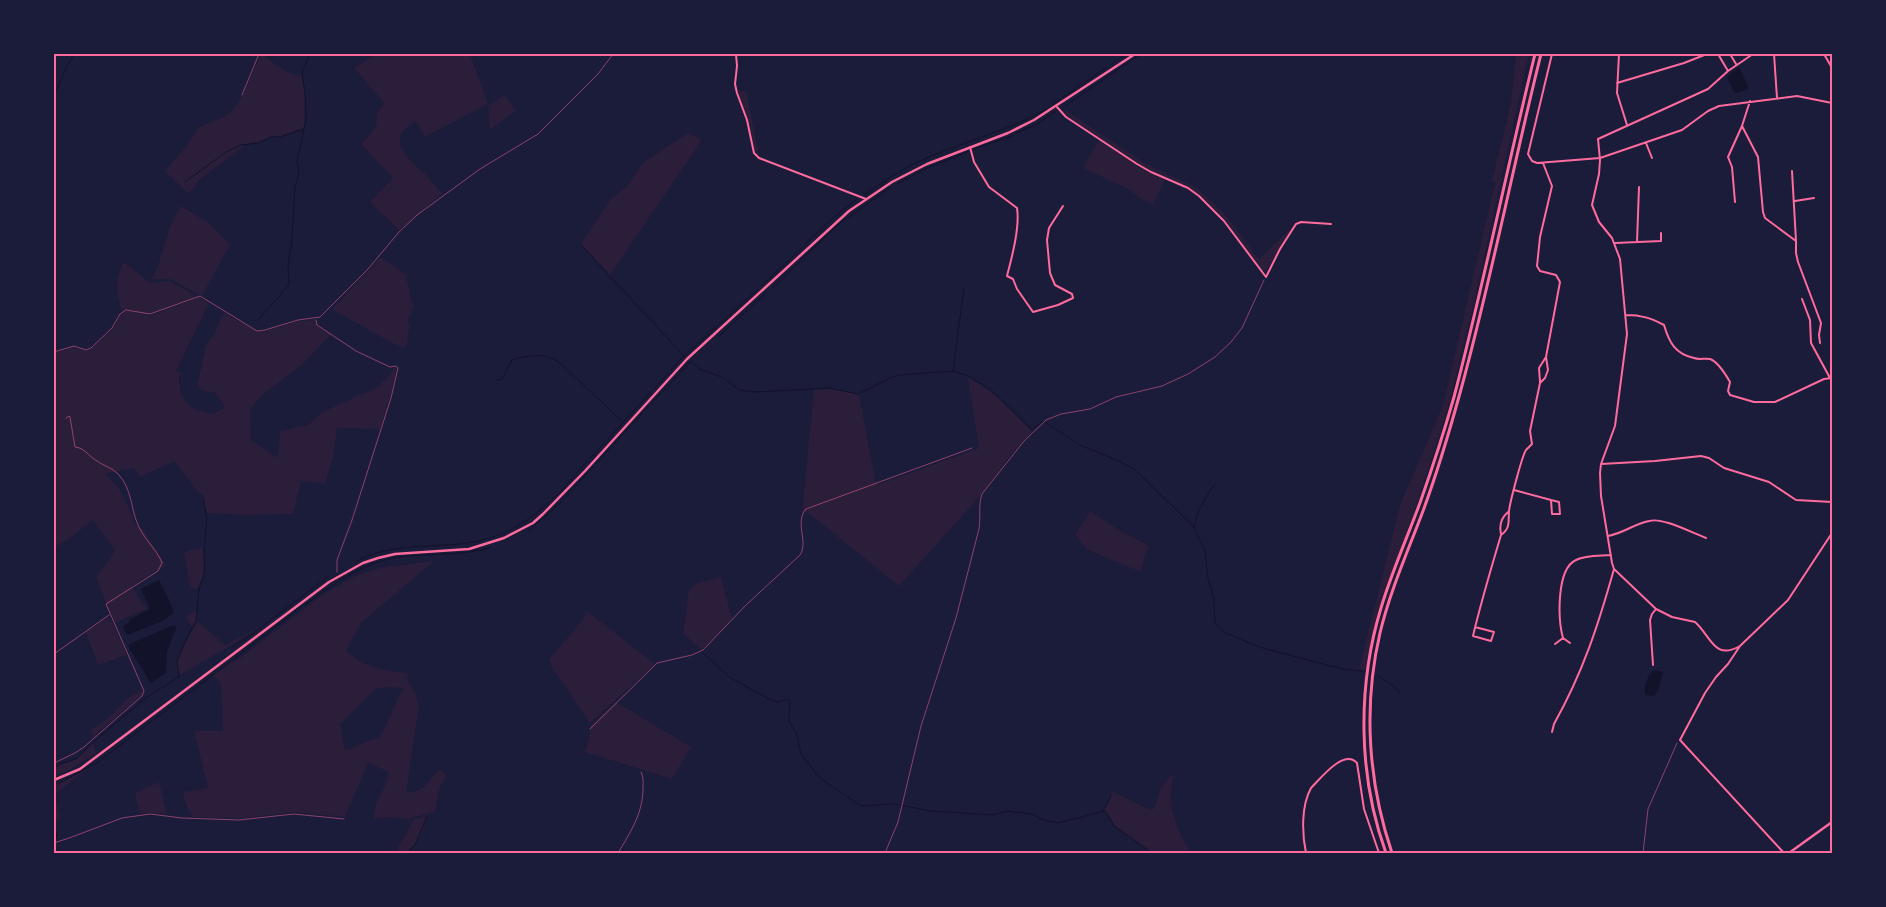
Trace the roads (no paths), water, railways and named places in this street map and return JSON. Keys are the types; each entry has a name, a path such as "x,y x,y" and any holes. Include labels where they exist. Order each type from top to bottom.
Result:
{"highway":[{"path":"1386,853 1372,800 1365,745 1365,700 1372,647 1380,610 1424,492 1451,405 1534,54"},
{"path":"1392,853 1378,802 1371,756 1371,695 1376,654 1391,596 1432,487 1461,390 1541,54"}],"street":[{"path":"736,54 735,84 747,120 754,154 759,158 866,199"},
{"path":"54,780 80,769 329,582 347,571 363,563 395,554 452,550 485,545 504,538 533,523 585,471 687,359 849,211 909,172 1008,133 1057,107 1135,54"},
{"path":"1552,54 1528,154 1532,161 1543,163 1600,158 1682,130 1708,111 1719,106 1797,96 1832,103"},
{"path":"1619,54 1618,93 1627,126"},
{"path":"1617,83 1684,63 1707,54"},
{"path":"1718,54 1728,71"},
{"path":"1730,54 1736,64"},
{"path":"1552,732 1554,724 1587,657 1614,569 1601,496 1600,472 1601,464 1615,426 1627,343 1626,315 1620,259 1615,243 1599,222 1592,205 1599,174 1598,139 1708,89 1736,64 1753,54"},
{"path":"1774,54 1777,98"},
{"path":"1824,54 1832,68"},
{"path":"1735,202 1732,168 1728,157 1742,126 1750,101"},
{"path":"1057,107 1066,117 1137,164 1188,188 1199,196 1224,220 1266,277 1280,249 1296,224 1301,222 1331,224"},
{"path":"1742,126 1758,157 1762,212 1765,218 1796,241"},
{"path":"1646,143 1652,158"},
{"path":"970,147 974,162 989,187 1017,208 1018,214 1013,247 1006,276 1013,279 1033,312 1058,305 1073,298 1072,294 1055,285 1050,273 1047,240 1049,228 1063,206"},
{"path":"1540,383 1548,370 1546,357 1560,282 1556,275 1540,271 1538,266 1540,237 1552,186 1543,163"},
{"path":"1792,171 1795,201 1796,253 1821,323 1820,343"},
{"path":"1637,242 1639,187"},
{"path":"1795,201 1814,198"},
{"path":"1615,243 1661,241 1661,233"},
{"path":"1626,315 1647,316 1656,320 1664,325 1669,342 1678,350 1693,358 1711,359 1730,382 1728,392 1730,395 1754,402 1775,402 1796,391 1831,378 1811,343 1810,320 1802,299"},
{"path":"1501,535 1506,532 1509,525 1508,512 1514,490 1525,453 1532,444 1530,431 1540,383 1539,368 1546,357"},
{"path":"1601,464 1701,456 1709,458 1724,468 1769,482 1796,500 1832,502"},
{"path":"1514,490 1559,502 1560,514 1552,514 1551,500"},
{"path":"1475,627 1494,632 1491,641 1473,636 1475,627 1501,535 1502,519 1508,512"},
{"path":"1608,536 1620,534 1652,520 1670,524 1706,538"},
{"path":"1784,853 1680,740 1705,693 1740,646 1788,600 1832,533"},
{"path":"1570,642 1563,638 1559,617 1560,596 1569,565 1574,560 1584,557 1611,556"},
{"path":"1614,569 1656,609 1672,617 1695,622 1716,648 1727,651 1740,646"},
{"path":"1653,666 1650,620 1656,609"},
{"path":"1555,644 1563,638"},
{"path":"1306,853 1304,824 1308,793 1338,762 1348,759 1357,763 1363,803 1379,853"},
{"path":"1790,853 1832,822"}],"waterway":[{"path":"54,97 67,65 75,54"},
{"path":"185,182 226,152 241,145 258,143 271,137 279,137 304,129 306,120 302,73 310,54"},
{"path":"1112,64 1127,54"},
{"path":"1066,105 1141,54"},
{"path":"1053,104 1107,67"},
{"path":"864,195 920,161 1000,131 1047,109"},
{"path":"1016,133 1035,125 1055,112"},
{"path":"257,321 289,285 288,266 292,240 295,187 299,173 297,161 304,129"},
{"path":"974,149 1012,136"},
{"path":"897,184 927,168 967,152"},
{"path":"772,288 839,224 891,187"},
{"path":"805,244 856,200"},
{"path":"581,245 684,356"},
{"path":"761,286 802,248"},
{"path":"953,371 964,288"},
{"path":"655,388 684,356 758,289"},
{"path":"719,336 766,293"},
{"path":"496,380 502,379 512,360 530,356 548,357 560,363 623,422"},
{"path":"652,403 691,361 699,369 724,378 739,390 756,392 829,388 858,394 899,375 953,371 966,375 991,390 1032,430 1042,422"},
{"path":"567,484 651,392"},
{"path":"596,464 649,406"},
{"path":"1046,423 1082,446 1134,469 1194,527 1205,551 1208,578 1214,599 1215,623 1223,632 1259,647 1342,669 1363,671"},
{"path":"529,530 555,508 593,467"},
{"path":"1194,527 1205,499 1215,484"},
{"path":"357,561 379,552 412,547 466,543 498,535 526,521 565,487"},
{"path":"54,768 62,763 76,759 92,743 147,697 179,677 177,661 196,622 199,589 205,573 204,550 207,519 203,499"},
{"path":"305,605 340,580 378,562 407,556 459,553 490,548"},
{"path":"232,647 329,576"},
{"path":"247,649 300,608"},
{"path":"217,672 244,651"},
{"path":"703,653 731,678 771,700 777,702 789,699 789,721 796,732 801,754 820,778 861,806 895,804 931,811 992,815 1007,811 1032,814 1041,819 1058,823 1105,811 1114,826 1152,853"},
{"path":"58,784 98,762 214,674"},
{"path":"1377,675 1395,687 1400,693"},
{"path":"1103,811 1111,796"},
{"path":"407,853 415,845 427,816"},
{"path":"54,817 57,839"},
{"path":"55,846 55,853"}]}
